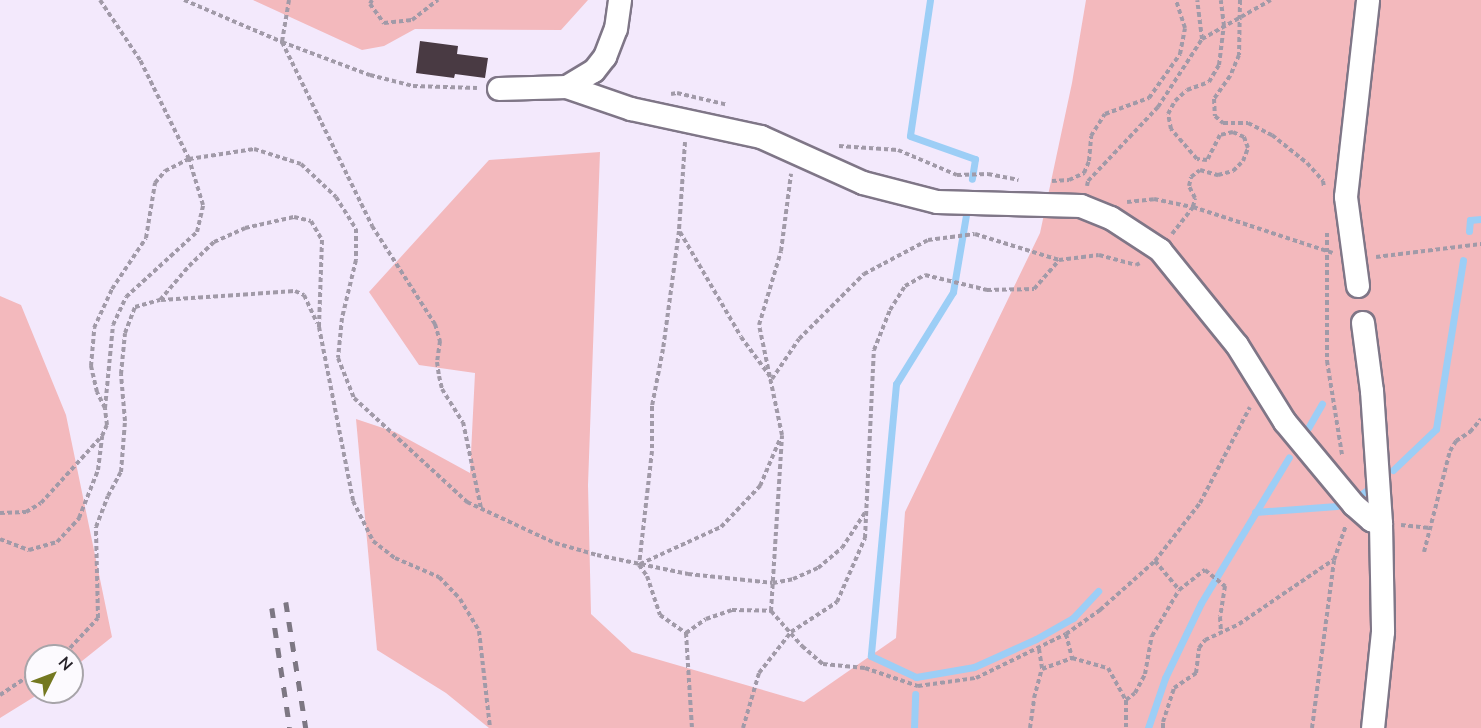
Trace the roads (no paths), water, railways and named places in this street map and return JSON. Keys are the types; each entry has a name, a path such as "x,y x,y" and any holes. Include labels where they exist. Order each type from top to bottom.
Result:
{"street":[{"path":"567,87 594,71 605,57 616,29 620,0"},
{"path":"1358,286 1346,196 1368,0"},
{"path":"499,89 567,87 631,109 760,137 863,183 937,202 1081,206 1111,218 1160,250 1237,345 1286,422 1354,505 1371,520 1381,524"},
{"path":"1363,323 1372,391 1381,524 1383,632 1373,728"}],"waterway":[{"path":"930,0 910,136 975,159 972,179"},
{"path":"966,215 953,292 896,384 871,656 916,677 974,667 1036,639 1073,618 1098,591"},
{"path":"1469,231 1470,220 1481,219"},
{"path":"1393,470 1436,429 1463,260"},
{"path":"1308,428 1322,404"},
{"path":"1148,728 1165,678 1201,603 1289,457"},
{"path":"1356,498 1367,490"},
{"path":"1255,512 1337,506"},
{"path":"914,728 915,694"}],"railway":[{"path":"286,602 306,728"},
{"path":"272,608 290,728"}]}
